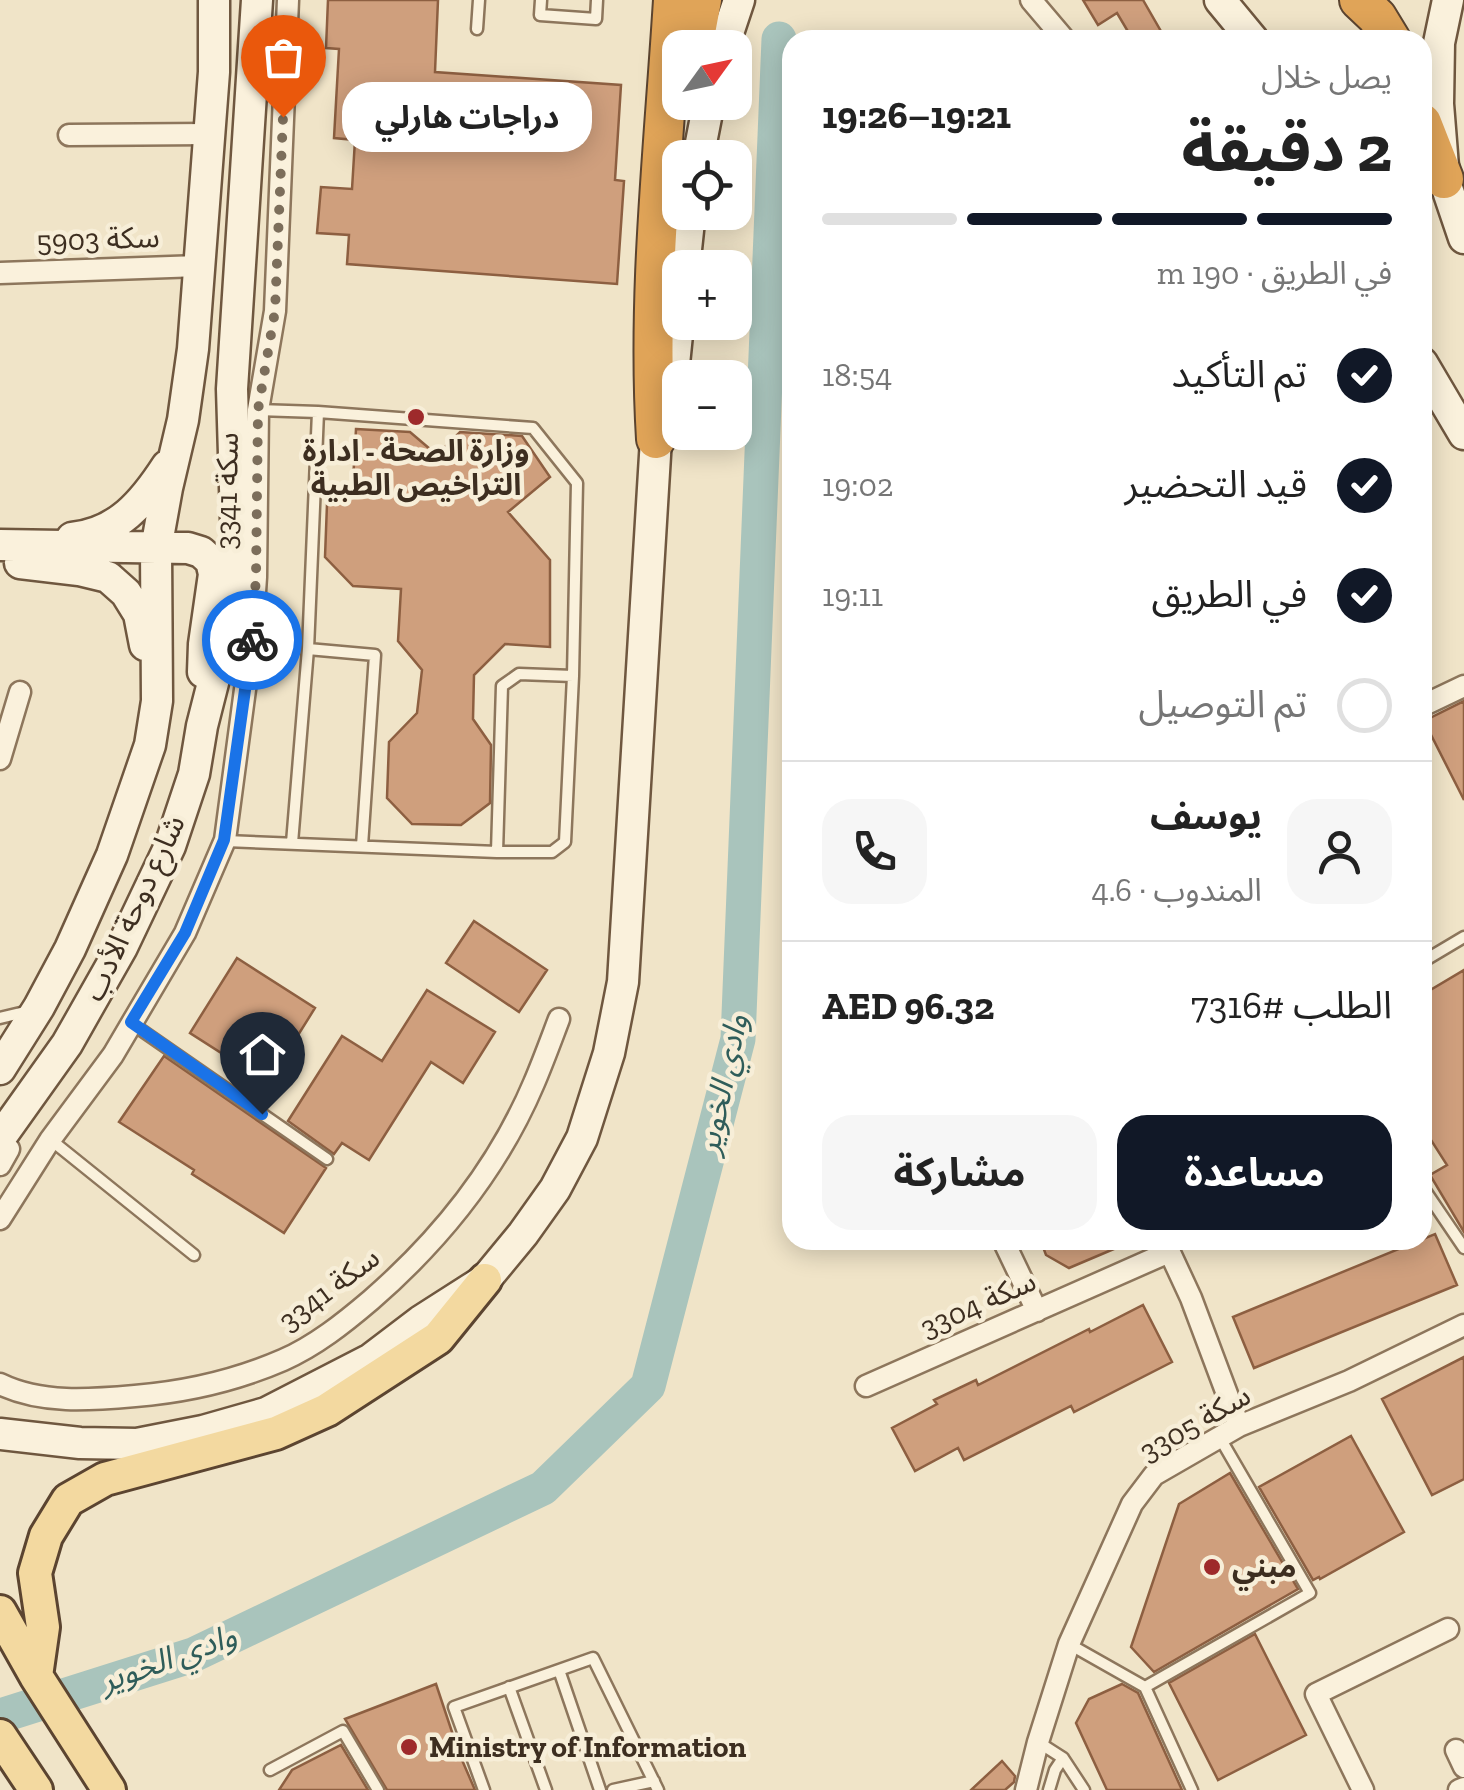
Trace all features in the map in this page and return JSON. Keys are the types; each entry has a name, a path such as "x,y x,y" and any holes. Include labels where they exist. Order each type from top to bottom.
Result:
{"highway":[{"path":"1360,0 1384,30"},
{"path":"683,3 689,30"},
{"path":"656,440 653,301 683,3"},
{"path":"1432,148 1444,179"},
{"path":"656,440 673,230"}],"main road":[{"name":"شارع دوحة الأدب","path":"0,1069 70,949 112,855 144,762 157,702 156,549 194,349 214,72 214,0"},
{"name":"شارع دوحة الأدب","path":"5,1146 122,947 170,846 194,774 202,726 234,604 237,552 232,389 257,0"},
{"path":"729,30 739,0"},
{"path":"1220,0 1245,30"},
{"path":"1448,0 1440,42 1438,88 1444,179 1464,238"},
{"path":"40,1682 43,1627 36,1574 46,1536 68,1500 104,1479 276,1434 326,1410 438,1338 555,1190 582,1138 609,1053 622,982 656,440 673,374 676,340"},
{"path":"1432,380 1464,434"},
{"path":"6,551 85,537 126,518 144,500 176,451"},
{"path":"6,551 188,548 202,552 211,561 214,574 206,624 202,726"},
{"path":"6,551 39,564 108,577 126,593 140,614 157,702"},
{"path":"157,702 167,664 170,583 181,567 198,570 202,579 206,624"},
{"path":"0,1434 80,1443 136,1444 266,1414 371,1358 421,1320 485,1280"},
{"path":"0,1612 109,1790"},
{"path":"0,1632 40,1682"},
{"path":"0,1736 36,1790"}],"street":[{"name":"سكة 3341","path":"0,1219 50,1140 112,1056 185,933 224,840 252,637 258,410 275,311 288,0"},
{"path":"1031,0 1056,30"},
{"path":"69,135 209,134"},
{"name":"سكة 5903","path":"0,273 199,266"},
{"path":"236,304 275,311"},
{"path":"1432,701 1464,686"},
{"path":"0,759 20,692"},
{"name":"سكة 3341","path":"0,1384 48,1398 90,1400 154,1394 241,1376 286,1359 346,1322 434,1240 468,1197 501,1147 534,1085 559,1019"},
{"path":"1008,1250 1037,1311"},
{"name":"سكة 3304","path":"866,1386 1037,1311 1158,1250"},
{"path":"1168,1250 1191,1298 1239,1426"},
{"name":"3305 سكة","path":"1026,1790 1069,1644 1132,1504 1154,1475 1239,1426 1349,1381 1464,1325"},
{"path":"1363,1790 1316,1694 1448,1629"}],"lane":[{"path":"477,28 479,0"},
{"path":"542,0 540,14 596,19 597,0"},
{"path":"224,840 497,852 552,852 565,842 578,483 532,428 258,410"},
{"path":"292,844 308,649 318,412"},
{"path":"308,649 375,655 362,846"},
{"path":"497,852 502,686 519,674 573,676"},
{"path":"1432,956 1464,938"},
{"path":"0,1018 39,1008"},
{"path":"131,1022 327,1159"},
{"path":"50,1140 194,1255"},
{"path":"1432,1201 1464,1248"},
{"path":"1144,1687 1310,1593 1220,1438"},
{"path":"1069,1644 1144,1687 1192,1790"},
{"path":"484,1790 454,1707 593,1658 656,1785 614,1790"},
{"path":"559,1670 600,1790"},
{"path":"509,1687 546,1790"},
{"path":"270,1770 343,1731 378,1790"},
{"path":"1038,1742 1062,1758 1084,1790"},
{"path":"1049,1790 1062,1758"}],"building":[{"path":"328,0 438,0 435,72 621,85 615,180 624,181 617,284 347,264 349,235 317,233 321,187 352,189 355,140 334,138 339,49 326,48"},
{"path":"1083,0 1143,0 1160,30 1127,30 1117,13 1098,25"},
{"path":"356,429 410,432 437,455 460,432 522,436 550,477 508,512 550,560 550,647 505,644 474,675 473,719 491,745 490,803 461,825 412,824 387,798 389,742 417,713 422,670 398,641 401,589 353,586 325,557 327,504 353,481"},
{"path":"1464,701 1464,800 1432,737 1432,717"},
{"path":"474,921 547,970 519,1012 446,963"},
{"path":"237,958 315,1008 268,1083 190,1033"},
{"path":"1464,970 1464,1232 1432,1178 1432,1174 1447,1165 1432,1142 1432,989"},
{"path":"427,990 495,1032 463,1083 431,1062 369,1160 342,1143 334,1154 288,1121 342,1036 382,1061"},
{"path":"164,1056 326,1168 284,1233 119,1122"},
{"path":"1435,1234 1457,1285 1254,1368 1233,1317 1396,1250 1432,1250"},
{"path":"1044,1250 1111,1250 1069,1268"},
{"path":"1143,1305 1172,1362 1074,1412 1071,1406 964,1460 958,1448 915,1471 892,1428 937,1404 934,1400 976,1380 978,1385"},
{"path":"1464,1357 1464,1479 1432,1495 1382,1399"},
{"path":"1351,1436 1404,1532 1313,1580 1259,1487"},
{"path":"1230,1473 1298,1589 1154,1672 1131,1647 1179,1504"},
{"path":"1255,1634 1306,1735 1218,1780 1169,1683"},
{"path":"436,1684 475,1790 387,1790 345,1719"},
{"path":"1122,1684 1138,1693 1182,1790 1107,1790 1076,1723 1089,1699"},
{"path":"341,1745 368,1790 279,1790 292,1770"},
{"path":"1002,1761 1015,1776 1014,1782 1005,1790 971,1790"}],"waterway":[{"name":"وادي الخوير","path":"0,1716 193,1655 543,1488 648,1386 738,1039 779,39"}],"way so far":[{"path":"252,640 258,410 275,311 283,117"}],"place":[{"name":"دراجات هارلي","path":"283,117"},
{"name":"وزارة الصحة - ادارة التراخيص الطبية","path":"416,417"},
{"name":"مبني","path":"1212,1567"},
{"name":"Ministry of Information","path":"409,1747"}],"route":[{"path":"252,640 224,840 185,933 131,1022 262,1114"}]}
